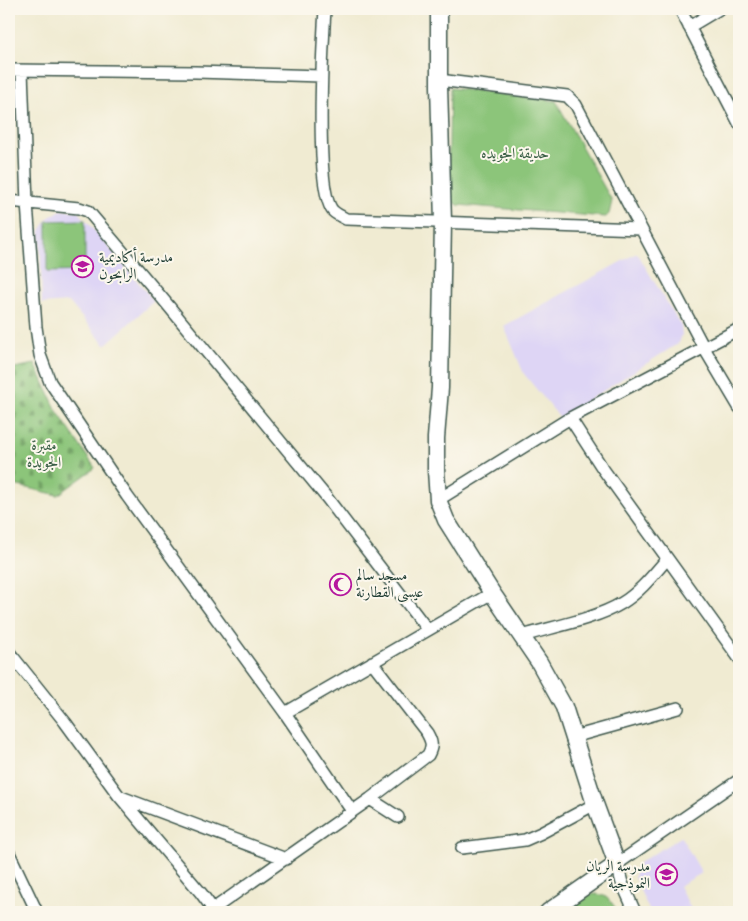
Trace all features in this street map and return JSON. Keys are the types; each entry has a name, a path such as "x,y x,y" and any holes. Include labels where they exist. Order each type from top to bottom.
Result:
{"street":[{"path":"325,9 321,76 323,179 332,210 346,219 640,229"},
{"path":"439,9 443,222 440,388 436,438 438,500 446,520 492,593 522,636 564,707 622,883 635,912"},
{"path":"680,9 739,122"},
{"path":"689,27 719,9"},
{"path":"9,70 196,72 321,76"},
{"path":"22,71 27,203 36,327 40,355 50,382 127,496 285,713 352,811"},
{"path":"439,80 567,96 576,106 704,348 739,407"},
{"path":"9,201 79,208 88,211 327,498 427,629"},
{"path":"438,500 570,418 739,329"},
{"path":"570,418 603,469 739,658"},
{"path":"522,636 597,614 622,603 652,576 667,559"},
{"path":"285,713 492,593"},
{"path":"9,652 65,722 119,796 213,911 370,799 428,755 432,747 427,733 372,662"},
{"path":"573,736 678,708"},
{"path":"548,912 739,780"},
{"path":"119,796 286,859"},
{"path":"370,799 398,816"},
{"path":"462,848 526,840 595,804"},
{"path":"9,853 37,912"}],"shaded area":[{"name":"مدرسة أكاديمية الرابحون","path":"61,210 78,211 154,301 105,345 69,302 42,304 40,231 48,218"},
{"path":"637,253 681,326 682,335 679,343 560,418 524,374 504,326"},
{"name":"مدرسة الريان النموذجية","path":"681,837 702,873 679,886 693,912 650,912 634,877 636,867 640,862"}],"green space":[{"name":"حديقة الجويده","path":"450,88 556,101 612,201 609,214 606,217 458,205 448,198"},
{"path":"85,220 85,271 47,272 47,221"},
{"name":"مقبرة الجويدة","path":"35,364 57,411 95,468 58,495 14,485 9,479 9,369"},
{"path":"592,894 605,896 618,912 564,912 586,896"}],"place":[{"name":"مدرسة أكاديمية الرابحون","path":"83,266"},
{"name":"مسجد سالم عيسى القطارنة","path":"340,584"},
{"name":"مدرسة الريان النموذجية","path":"666,875"}]}
